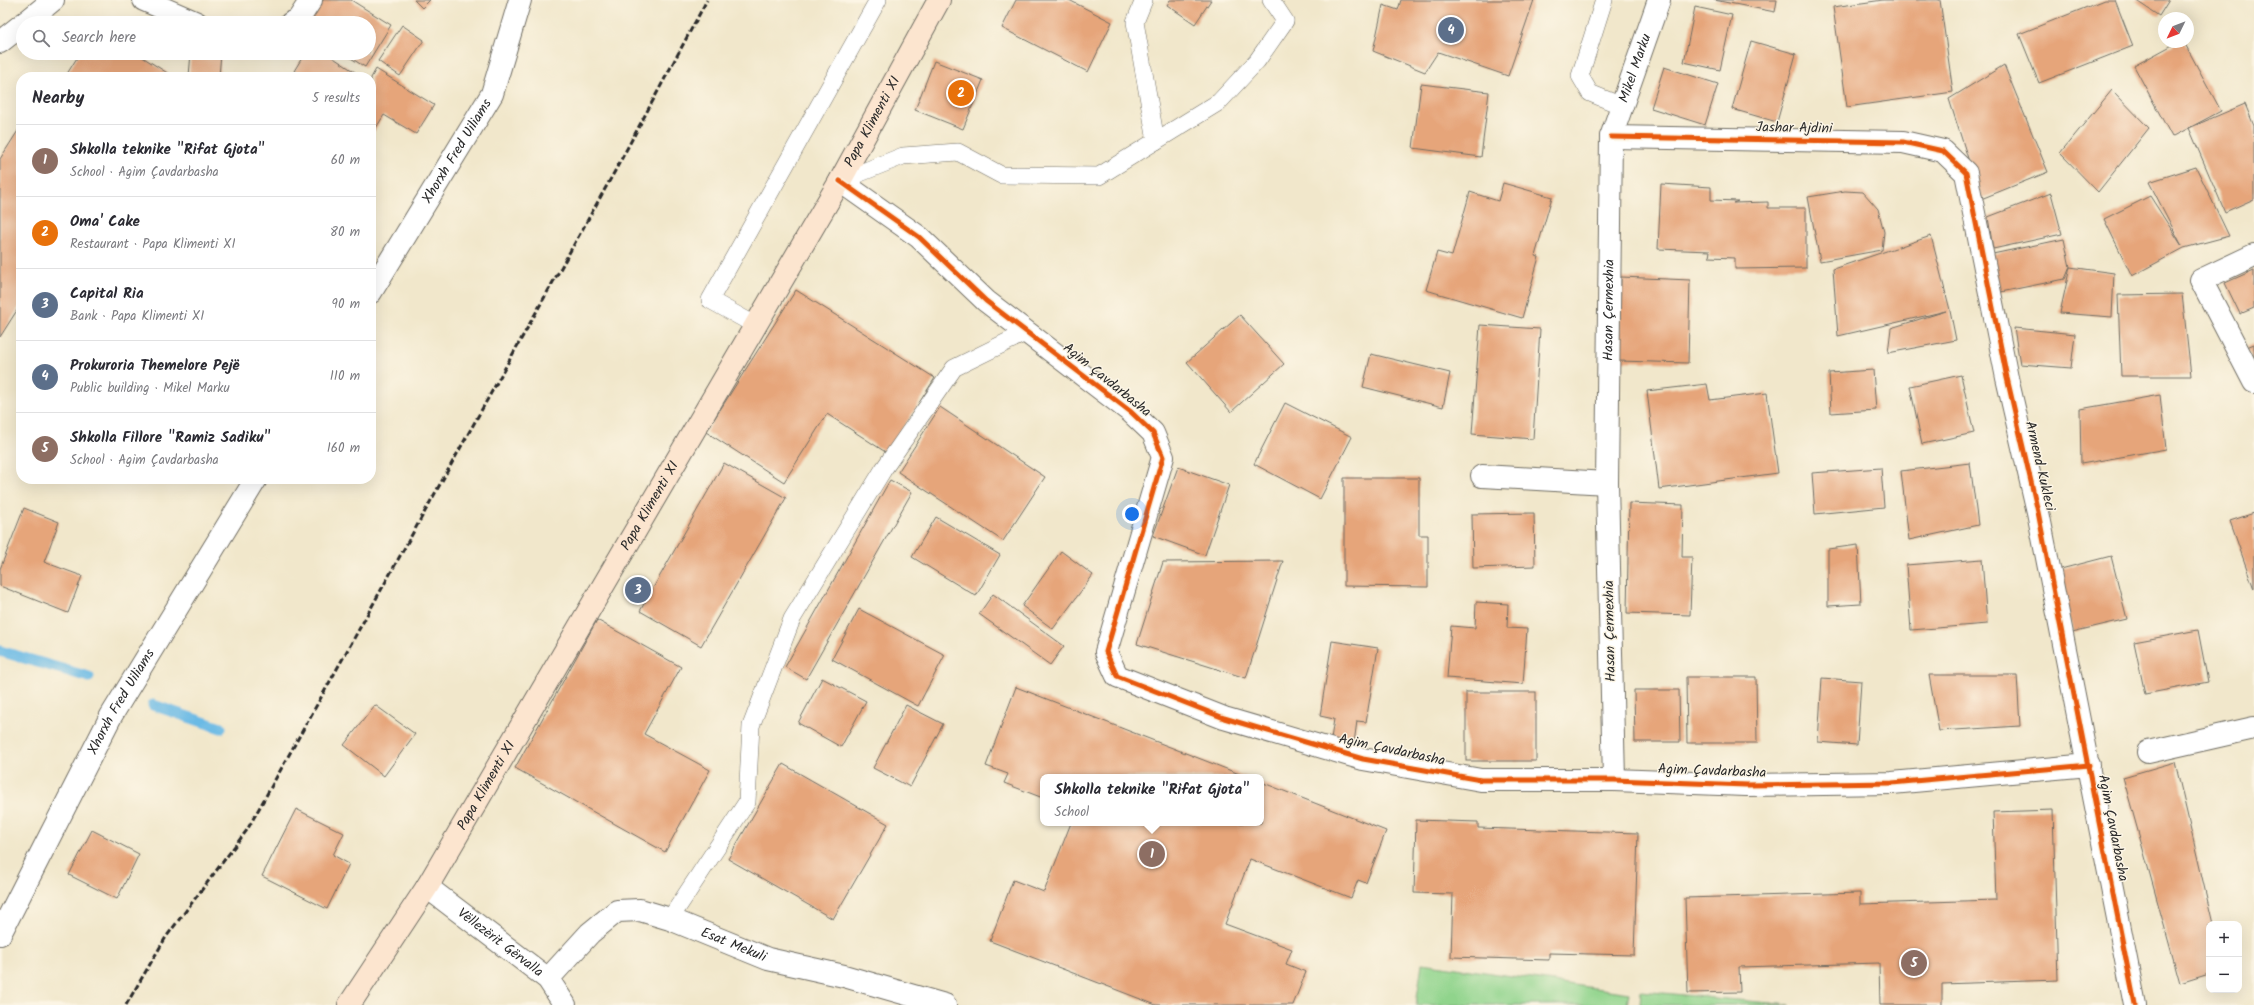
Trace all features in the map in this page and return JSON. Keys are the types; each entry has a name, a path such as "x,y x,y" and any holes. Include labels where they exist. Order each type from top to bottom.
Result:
{"street":[{"path":"34,16 53,0"},
{"path":"144,0 181,16"},
{"path":"301,16 312,0"},
{"name":"Xhorxh Fred Uiliams","path":"376,284 492,94 520,0"},
{"name":"Papa Klimenti XI","path":"349,1005 427,887 840,181 939,0"},
{"name":"Mikel Marku","path":"1611,137 1659,0"},
{"path":"0,42 16,30"},
{"name":"Jashar Ajdini","path":"1611,137 1903,142 1943,151 1966,173"},
{"name":"Hasan Çermexhia","path":"1611,137 1607,483 1614,780"},
{"name":"Armend Kukleci","path":"1966,173 2089,765"},
{"name":"Agim Çavdarbasha","path":"840,181 919,237 986,301 1131,412 1153,433 1164,457 1106,652 1117,676 1224,718 1363,759 1481,780 1614,780 1746,785 1892,783 2089,765 2135,1005"},
{"path":"2254,256 2201,280 2254,382"},
{"path":"1482,476 1607,483"},
{"name":"Xhorxh Fred Uiliams","path":"0,934 111,716 253,484"},
{"path":"2148,752 2254,728"},
{"name":"Vëllezërit Gërvalla","path":"427,887 548,979 565,1005"},
{"name":"Esat Mekuli","path":"548,979 590,933 617,911 640,910 670,919 768,959 844,976 945,1005"}],"lane":[{"path":"755,325 710,300 878,0"},
{"path":"1144,0 1135,22 1156,141"},
{"path":"840,181 903,156 958,152 1001,175 1099,176 1219,102 1256,61 1285,21 1271,0"},
{"path":"1604,0 1580,76 1590,92 1622,106"},
{"path":"670,919 747,802 751,726 796,612 884,470 954,368 1027,332"}],"green space":[{"path":"1422,963 1629,993 1627,1005 1416,1005"},
{"path":"1641,991 1790,1005 1640,1005"}],"building":[{"path":"323,0 351,0 391,25 376,49 376,16 313,16"},
{"path":"414,0 430,0 422,8"},
{"path":"1016,0 1069,0 1112,22 1088,72 1002,28"},
{"path":"1170,0 1211,0 1195,24 1167,5"},
{"path":"1401,0 1534,0 1508,76 1438,52 1425,72 1373,51 1383,5 1398,10"},
{"path":"1714,0 1777,0 1775,12"},
{"path":"1883,0 1940,0 1953,92 1847,107 1833,7"},
{"path":"2105,0 2115,0 2133,46 2039,83 2019,34"},
{"path":"2135,0 2169,0 2162,12 2158,12 2158,15"},
{"path":"1695,7 1732,15 1720,70 1684,62"},
{"path":"402,25 424,40 400,76 378,61"},
{"path":"1751,41 1796,54 1777,122 1732,109"},
{"path":"2167,48 2187,48 2221,111 2172,137 2134,66"},
{"path":"76,60 147,60 166,72 68,72"},
{"path":"190,60 220,60 219,72 189,72"},
{"path":"301,60 337,60 355,72 296,72 294,71"},
{"path":"354,60 369,60 365,67"},
{"path":"934,61 983,80 963,129 915,110"},
{"path":"2004,65 2048,172 1981,199 1949,99"},
{"path":"1664,67 1718,84 1705,125 1651,108"},
{"path":"376,69 434,105 416,134 384,115 376,128 376,72 374,72"},
{"path":"1421,84 1489,92 1481,157 1413,148"},
{"path":"2112,90 2149,128 2098,192 2060,153"},
{"path":"2245,104 2254,126 2254,199 2225,212 2189,128"},
{"path":"16,134 16,312 0,337 0,159"},
{"path":"2196,167 2229,236 2184,248 2132,276 2104,219 2150,196 2182,246 2149,182"},
{"path":"1503,183 1552,197 1535,256 1539,257 1522,318 1426,290 1437,252 1452,256 1470,192 1498,201"},
{"path":"1661,184 1711,187 1711,200 1738,201 1733,203 1768,202 1768,208 1806,208 1806,268 1735,269 1735,258 1709,257 1710,251 1658,249"},
{"path":"1845,191 1863,192 1878,209 1884,232 1882,250 1820,261 1808,197"},
{"path":"2051,193 2062,234 1993,249 1988,217"},
{"path":"1931,236 1956,340 1888,353 1891,328 1946,311 1838,336 1833,269"},
{"path":"2064,239 2070,267 2065,279 1991,294 1988,255"},
{"path":"2070,267 2114,273 2112,317 2060,313"},
{"path":"2254,270 2254,308 2240,314 2225,283"},
{"path":"1621,277 1690,280 1688,363 1619,361"},
{"path":"796,290 935,378 887,453 827,414 784,482 706,432"},
{"path":"2182,294 2191,376 2121,376 2118,295"},
{"path":"1240,315 1284,364 1231,412 1187,362"},
{"path":"1480,325 1540,329 1533,439 1472,434"},
{"path":"2014,328 2075,334 2071,368 2020,364"},
{"path":"2254,344 2254,363 2247,347"},
{"path":"1371,354 1450,373 1443,407 1363,387"},
{"path":"1873,370 1876,410 1831,413 1829,373"},
{"path":"1961,375 1974,433 1922,444 1910,386"},
{"path":"1707,384 1710,400 1767,393 1778,473 1659,489 1647,391"},
{"path":"2160,395 2166,449 2081,464 2080,409"},
{"path":"1285,403 1352,437 1320,499 1254,464"},
{"path":"940,407 1045,477 1003,541 898,472"},
{"path":"724,463 786,498 701,646 640,611"},
{"path":"1970,463 1978,525 1909,540 1901,471"},
{"path":"1178,467 1229,485 1205,555 1153,536"},
{"path":"1881,468 1884,507 1815,514 1812,473"},
{"path":"1344,478 1419,478 1419,535 1428,535 1428,587 1344,586"},
{"path":"890,480 912,492 806,679 785,667"},
{"path":"1629,503 1683,505 1682,557 1692,557 1690,615 1627,613"},
{"path":"24,508 59,522 44,562 82,576 68,613 0,586 0,569"},
{"path":"1534,513 1535,566 1473,568 1472,514"},
{"path":"2254,513 2254,589 2230,521"},
{"path":"936,517 1000,555 976,596 912,557"},
{"path":"1858,545 1861,604 1828,606 1828,549"},
{"path":"1061,551 1093,575 1053,629 1022,606"},
{"path":"2111,556 2127,619 2072,632 2057,570"},
{"path":"1982,559 1987,624 1911,630 1906,565"},
{"path":"1283,561 1246,678 1137,644 1163,562"},
{"path":"993,594 1064,646 1050,665 979,614"},
{"path":"1476,602 1508,604 1507,628 1527,629 1523,684 1447,678 1451,626 1475,628"},
{"path":"859,609 945,655 918,706 832,659"},
{"path":"597,620 681,667 644,734 710,770 665,852 515,768"},
{"path":"2198,630 2208,682 2145,694 2134,642"},
{"path":"1332,641 1378,648 1366,722 1357,721 1354,743 1331,739 1334,719 1320,716"},
{"path":"1929,675 2017,675 2020,726 1939,731"},
{"path":"1686,677 1756,677 1757,743 1687,743"},
{"path":"822,678 866,701 841,747 798,723"},
{"path":"1822,678 1861,681 1857,745 1818,742"},
{"path":"1016,687 1239,774 1040,774 1040,797 1004,783 1008,774 986,766"},
{"path":"1634,690 1679,690 1680,742 1635,742"},
{"path":"1466,692 1536,692 1536,761 1466,761"},
{"path":"375,705 415,734 384,776 344,745"},
{"path":"906,705 943,724 910,787 873,768"},
{"path":"2175,762 2212,921 2206,921 2206,975 2180,983 2123,777"},
{"path":"783,764 888,824 833,919 728,859"},
{"path":"1264,783 1386,831 1366,883 1358,880 1351,898 1250,859 1225,924 1292,949 1286,964 1306,972 1293,1005 1156,1005 990,941 1013,880 1044,892 1070,826 1264,826"},
{"path":"296,809 344,833 333,855 349,864 327,909 262,876"},
{"path":"2053,810 2058,980 1942,984 1942,1005 1880,1005 1879,963 1739,967 1740,992 1688,993 1685,898 1860,893 1860,904 1996,900 1993,812"},
{"path":"1416,820 1478,822 1478,828 1638,833 1634,955 1549,953 1549,960 1451,957 1453,894 1414,893"},
{"path":"92,830 139,854 117,899 69,875"}],"waterway":[{"path":"0,651 89,677"},
{"path":"153,705 221,728"}],"railway":[{"path":"126,1005 166,937 247,830 615,171 707,0"}],"cycle path":[{"path":"1611,137 1903,142 1943,151 1966,173 2007,378 2038,512 2135,1005"},
{"path":"840,181 919,237 986,301 1131,412 1153,433 1163,457 1106,652 1117,676 1224,718 1363,759 1481,780 1614,780 1746,785 1892,783 2089,765"}],"place":[{"name":"Prokuroria Themelore Pejë","path":"1451,30"},
{"name":"Oma' Cake","path":"961,93"},
{"name":"Capital Ria","path":"638,590"},
{"name":"Shkolla teknike \"Rifat Gjota\"","path":"1152,854"},
{"name":"Shkolla Fillore \"Ramiz Sadiku\"","path":"1914,963"}]}
